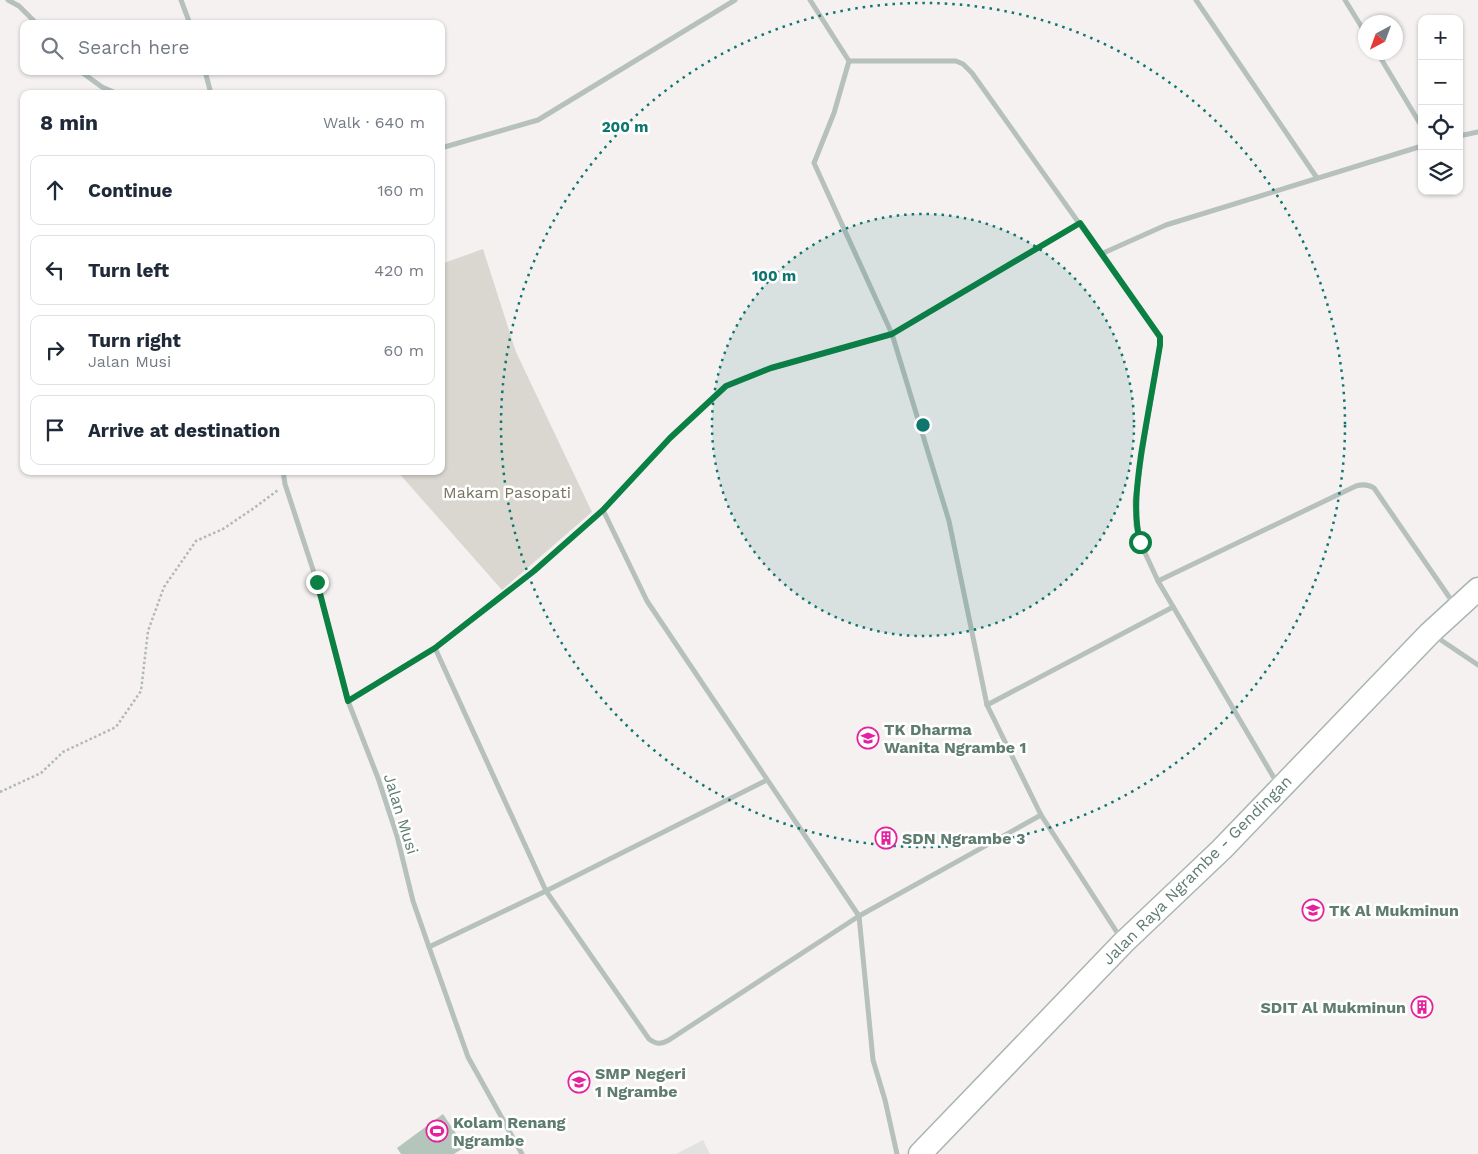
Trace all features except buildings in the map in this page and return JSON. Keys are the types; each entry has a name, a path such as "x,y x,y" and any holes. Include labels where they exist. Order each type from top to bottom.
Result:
{"main road":[{"name":"Jalan Raya Ngrambe - Gendingan","path":"920,1154 1124,943 1222,849 1430,633 1478,589"}],"street":[{"path":"8,0 19,6 33,20"},
{"path":"181,0 188,20"},
{"path":"445,147 538,120 735,0"},
{"path":"810,0 849,60 834,112 814,163 892,334 949,521 987,705 1041,815 1124,943"},
{"path":"1196,0 1317,178"},
{"path":"1345,0 1358,21"},
{"path":"849,60 956,61 964,64 1160,337 1135,500 1136,526 1140,542 1158,581 1279,788"},
{"path":"1382,60 1418,120"},
{"path":"86,75 109,90"},
{"path":"206,75 211,90"},
{"path":"1463,135 1478,132"},
{"path":"1101,254 1166,225 1418,147"},
{"path":"348,701 435,648 534,571 603,510 670,438 726,386 771,368 892,334 1080,223"},
{"name":"Jalan Musi","path":"284,475 317,582 348,701 378,778 397,836 413,901 468,1057 522,1154"},
{"path":"1158,581 1347,490 1364,484 1374,488 1457,608"},
{"path":"603,510 647,601 859,916 873,1060 885,1100 897,1154"},
{"path":"987,705 1173,607"},
{"path":"1430,633 1478,665"},
{"path":"435,648 546,891 649,1039 656,1044 663,1044 859,916 1041,815"},
{"path":"430,947 767,780"}],"path":[{"path":"0,792 41,773 63,752 116,727 141,691 148,631 164,588 196,541 223,529 285,484"}],"shaded area":[{"name":"Kolam Renang Ngrambe","path":"443,1114 465,1147 454,1154 401,1154 397,1148"},
{"path":"703,1140 710,1154 676,1154"}],"green space":[{"name":"Makam Pasopati","path":"483,249 516,352 592,512 502,590 401,475 445,475 445,263"}],"place":[{"name":"TK Dharma Wanita Ngrambe 1","path":"868,738"},
{"name":"SDN Ngrambe 3","path":"886,838"},
{"name":"TK Al Mukminun","path":"1313,910"},
{"name":"SDIT Al Mukminun","path":"1422,1007"},
{"name":"SMP Negeri 1 Ngrambe","path":"579,1082"},
{"name":"Kolam Renang Ngrambe","path":"437,1131"}],"route":[{"path":"317,582 348,701 435,648 534,571 603,510 670,438 726,386 771,368 892,334 1080,223 1160,337 1135,500 1136,526 1140,542"}]}
